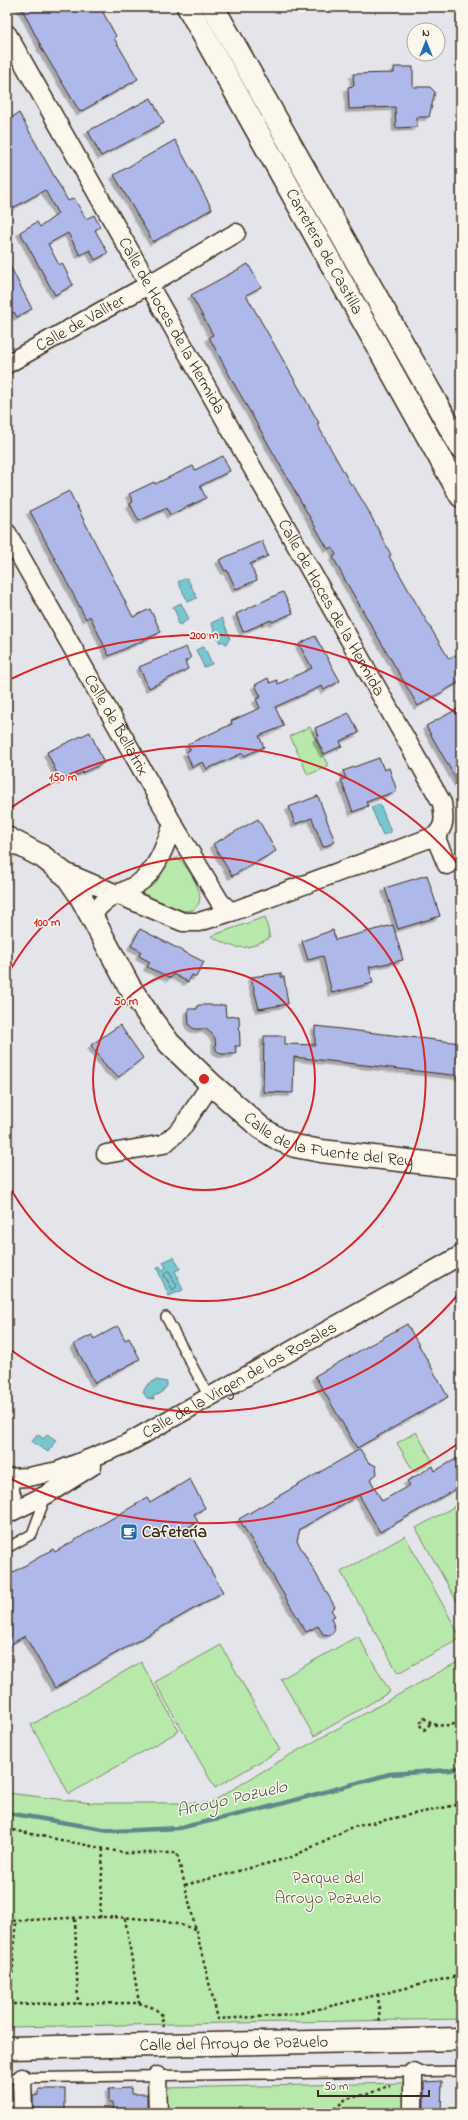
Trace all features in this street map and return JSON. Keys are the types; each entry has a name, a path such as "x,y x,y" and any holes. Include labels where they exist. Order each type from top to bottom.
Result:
{"main road":[{"name":"Carretera de Castilla","path":"188,7 461,496"},
{"name":"Carretera de Castilla","path":"213,7 461,447"},
{"name":"Calle de la Fuente del Rey","path":"7,838 43,857 62,871 73,884 97,924 129,986 150,1020 169,1043 211,1084 260,1128 280,1140 295,1146 321,1151 461,1167"},
{"name":"Calle del Arroyo de Pozuelo","path":"7,2048 461,2039"}],"street":[{"name":"Calle de Hoces de la Hermida","path":"7,34 442,803 444,824 435,836"},
{"name":"Calle de Vallter","path":"7,364 148,285 236,233"},
{"name":"Calle de Bellatrix","path":"7,533 173,824 220,902 231,912"},
{"path":"97,924 99,905 120,896 138,883 148,873 164,848 173,824"},
{"path":"62,871 183,922 199,922 231,912 435,836 447,865"},
{"path":"106,1154 164,1144 181,1129 211,1084"},
{"name":"Calle de la Virgen de los Rosales","path":"7,1478 45,1474 126,1444 461,1255"},
{"path":"8,1513 46,1495 126,1444"},
{"path":"7,1482 12,1497 8,1513"},
{"path":"413,2073 413,2113"},
{"path":"157,2076 158,2113"},
{"path":"15,2078 23,2113"}],"lane":[{"path":"166,1317 210,1397"},
{"path":"7,1548 32,1534 46,1495"},
{"name":"Calle del Arroyo de Pozuelo","path":"15,2078 413,2073 461,2071"}],"path":[{"path":"430,1724 424,1730 419,1724 424,1718 430,1724 442,1726 461,1723"},
{"path":"185,1885 292,1857 352,1827 461,1804"},
{"path":"7,1829 126,1853 178,1853 218,2020 293,2015 461,1975"},
{"path":"100,1918 103,1848"},
{"path":"7,1921 125,1918 170,1921 196,1929"},
{"path":"125,1918 139,2004"},
{"path":"75,1919 78,2004"},
{"path":"16,1921 9,2004 139,2004 154,2008 160,2014 163,2020 164,2044"},
{"path":"378,1994 380,2040"},
{"path":"330,2113 346,2099 368,2094 413,2073"}],"green space":[{"path":"310,727 328,766 308,775 290,736"},
{"path":"178,858 197,885 200,897 199,903 193,910 183,911 143,894 140,889 170,860"},
{"path":"265,917 270,938 253,945 240,948 234,947 211,936"},
{"path":"416,1432 433,1462 414,1472 397,1443"},
{"path":"459,1504 461,1507 461,1609 416,1528"},
{"path":"405,1536 461,1638 398,1673 341,1572"},
{"path":"358,1636 390,1692 314,1736 281,1679"},
{"path":"221,1645 280,1750 215,1788 155,1682"},
{"name":"Parque del Arroyo Pozuelo","path":"461,1660 461,2019 7,2027 7,1793 92,1803 210,1803 288,1756"},
{"path":"141,1662 179,1731 69,1794 31,1725"},
{"path":"404,2083 405,2113 165,2113 164,2088"}],"water":[{"path":"187,578 197,598 188,602 178,582"},
{"path":"181,603 189,619 180,625 177,623 178,618 173,607"},
{"path":"222,618 230,638 226,644 222,641 220,643 211,623"},
{"path":"204,646 212,664 204,667 196,650"},
{"path":"380,804 391,832 383,835 371,807"},
{"path":"174,1257 180,1269 175,1271 183,1290 169,1296 157,1268 160,1266 162,1270 166,1268 163,1262"},
{"path":"156,1380 167,1382 167,1386 160,1394 153,1396 154,1399 147,1398 143,1392 147,1385"},
{"path":"37,1434 44,1439 47,1434 56,1440 48,1452 32,1442"}],"building":[{"path":"21,7 100,7 116,36 114,38 138,79 80,112 40,46"},
{"path":"394,67 413,67 413,87 430,87 435,92 429,117 417,117 417,127 396,128 395,107 349,109 348,87 354,86 353,74 394,73"},
{"path":"151,98 164,123 101,156 88,131"},
{"path":"19,113 68,201 74,198 86,219 94,215 100,227 95,230 108,253 95,260 90,250 80,255 68,233 48,244 59,265 62,263 73,285 55,295 20,232 37,222 40,227 58,214 45,190 13,208 7,198 7,120"},
{"path":"175,140 212,209 153,242 114,175"},
{"path":"7,260 32,309 17,317 14,312 11,314 7,306"},
{"path":"248,264 261,287 246,295 319,423 317,424 351,485 353,485 368,510 391,555 389,556 423,615 449,659 457,654 461,662 461,681 418,706 345,580 333,557 336,555 332,547 328,549 232,380 209,337 213,335 191,295"},
{"path":"223,456 230,471 200,486 206,498 170,515 167,508 139,521 130,504 133,502 129,494 154,482 155,484 193,466 195,470"},
{"path":"69,491 133,617 150,609 161,632 109,656 90,616 86,619 30,511"},
{"path":"262,541 268,556 250,564 257,580 236,589 227,570 225,571 219,560"},
{"path":"283,592 293,613 272,622 271,620 243,632 236,614"},
{"path":"315,636 340,681 324,690 322,686 275,707 284,726 259,736 264,747 244,756 243,753 207,769 203,762 192,767 186,752 190,750 188,744 232,724 231,721 260,708 256,699 261,697 255,685 268,678 270,683 277,680 278,684 312,668 299,644"},
{"path":"186,647 191,658 185,661 188,669 149,688 139,667"},
{"path":"461,707 461,788 426,726"},
{"path":"349,713 359,733 340,741 342,746 324,754 316,738 319,736 315,728"},
{"path":"90,732 104,763 61,782 47,752"},
{"path":"379,758 384,770 389,768 397,791 366,802 368,806 353,812 341,780 346,778 343,771"},
{"path":"318,796 335,842 323,847 312,818 295,824 289,807"},
{"path":"258,819 276,851 232,876 213,844"},
{"path":"427,875 440,916 398,929 385,888"},
{"path":"393,925 403,960 369,967 373,983 332,993 323,956 308,960 302,941 333,930 335,940"},
{"path":"140,929 204,962 196,977 192,975 188,982 173,974 171,978 147,967 150,962 139,956 141,951 131,946"},
{"path":"281,973 281,977 284,977 288,1004 259,1009 251,977"},
{"path":"198,1005 225,1005 226,1017 239,1016 240,1046 235,1046 236,1054 221,1054 216,1050 215,1038 211,1033 206,1029 194,1029 189,1025 188,1009 197,1009"},
{"path":"120,1025 143,1058 119,1077 107,1068 91,1045"},
{"path":"315,1026 461,1043 461,1076 294,1057 293,1093 263,1092 264,1036 285,1036 285,1044 315,1045"},
{"path":"407,1324 448,1397 357,1448 315,1376"},
{"path":"118,1326 125,1340 129,1338 140,1359 95,1383 74,1344 92,1335 94,1339"},
{"path":"360,1449 368,1462 376,1466 377,1474 370,1479 382,1501 410,1485 407,1481 433,1466 435,1471 461,1456 461,1486 380,1532 359,1495 300,1529 297,1541 335,1607 331,1610 335,1616 331,1618 335,1629 333,1633 329,1635 323,1634 318,1626 306,1632 239,1519"},
{"path":"190,1479 205,1508 194,1514 198,1522 187,1528 223,1592 55,1688 25,1636 7,1646 7,1576 53,1549 55,1552 147,1498 150,1503"},
{"path":"442,2081 441,2113 424,2113 424,2082"},
{"path":"131,2088 131,2094 147,2094 147,2110 132,2110 131,2113 114,2113 113,2103 109,2103 109,2089"},
{"path":"39,2089 65,2089 65,2113 33,2111 33,2096 39,2095"}],"waterway":[{"name":"Arroyo Pozuelo","path":"7,1813 115,1831 179,1828 262,1809 390,1774 450,1770 461,1767"}],"place":[{"name":"Cafetería","path":"129,1532"}]}
